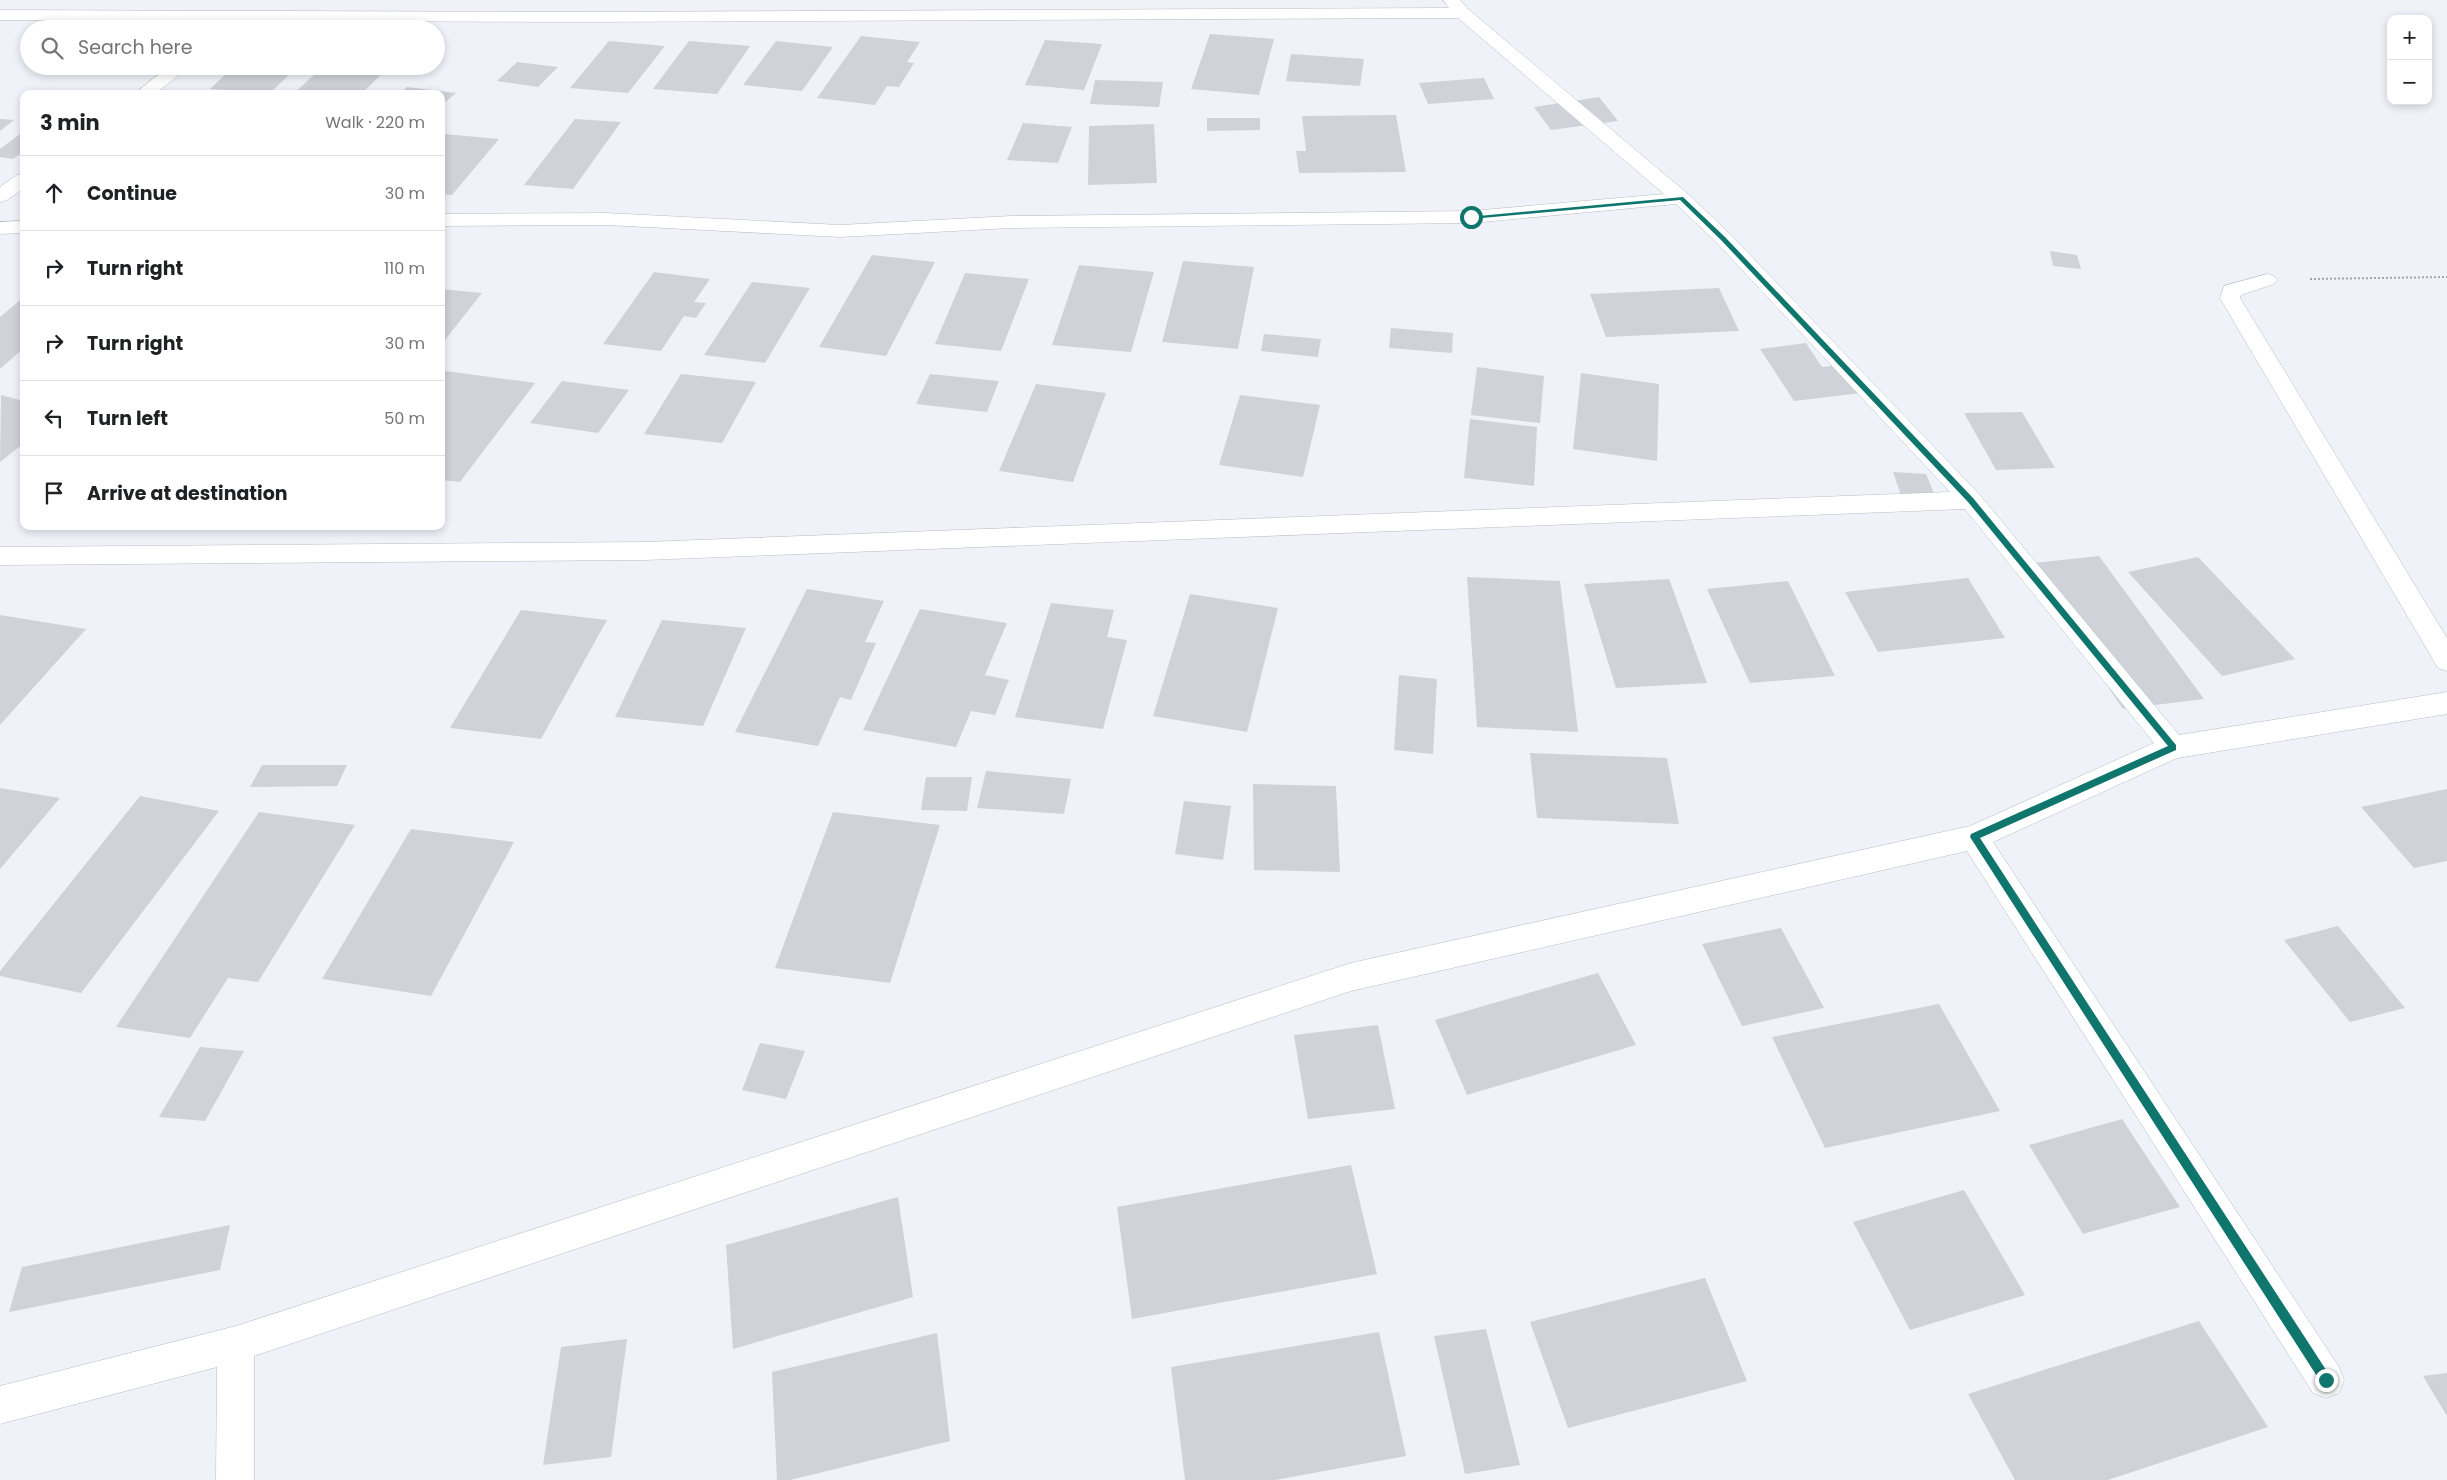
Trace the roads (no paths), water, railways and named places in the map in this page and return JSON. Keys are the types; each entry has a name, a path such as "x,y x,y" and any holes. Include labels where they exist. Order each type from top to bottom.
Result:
{"street":[{"path":"254,20 270,16 300,0"},
{"path":"0,15 576,17 1457,6 1681,198 1723,238 1971,500 2173,748"},
{"path":"148,90 169,75"},
{"path":"0,196 20,182"},
{"path":"445,220 606,219 840,231 1011,222 1471,217 1681,198"},
{"path":"0,228 20,228"},
{"path":"2267,280 2231,290 2230,298 2447,661"},
{"path":"0,556 646,551 1971,500"},
{"path":"0,1405 236,1344 1351,977 1974,837 2173,748 2447,703"},
{"path":"1974,837 2326,1380"},
{"path":"235,1480 236,1344"}]}
